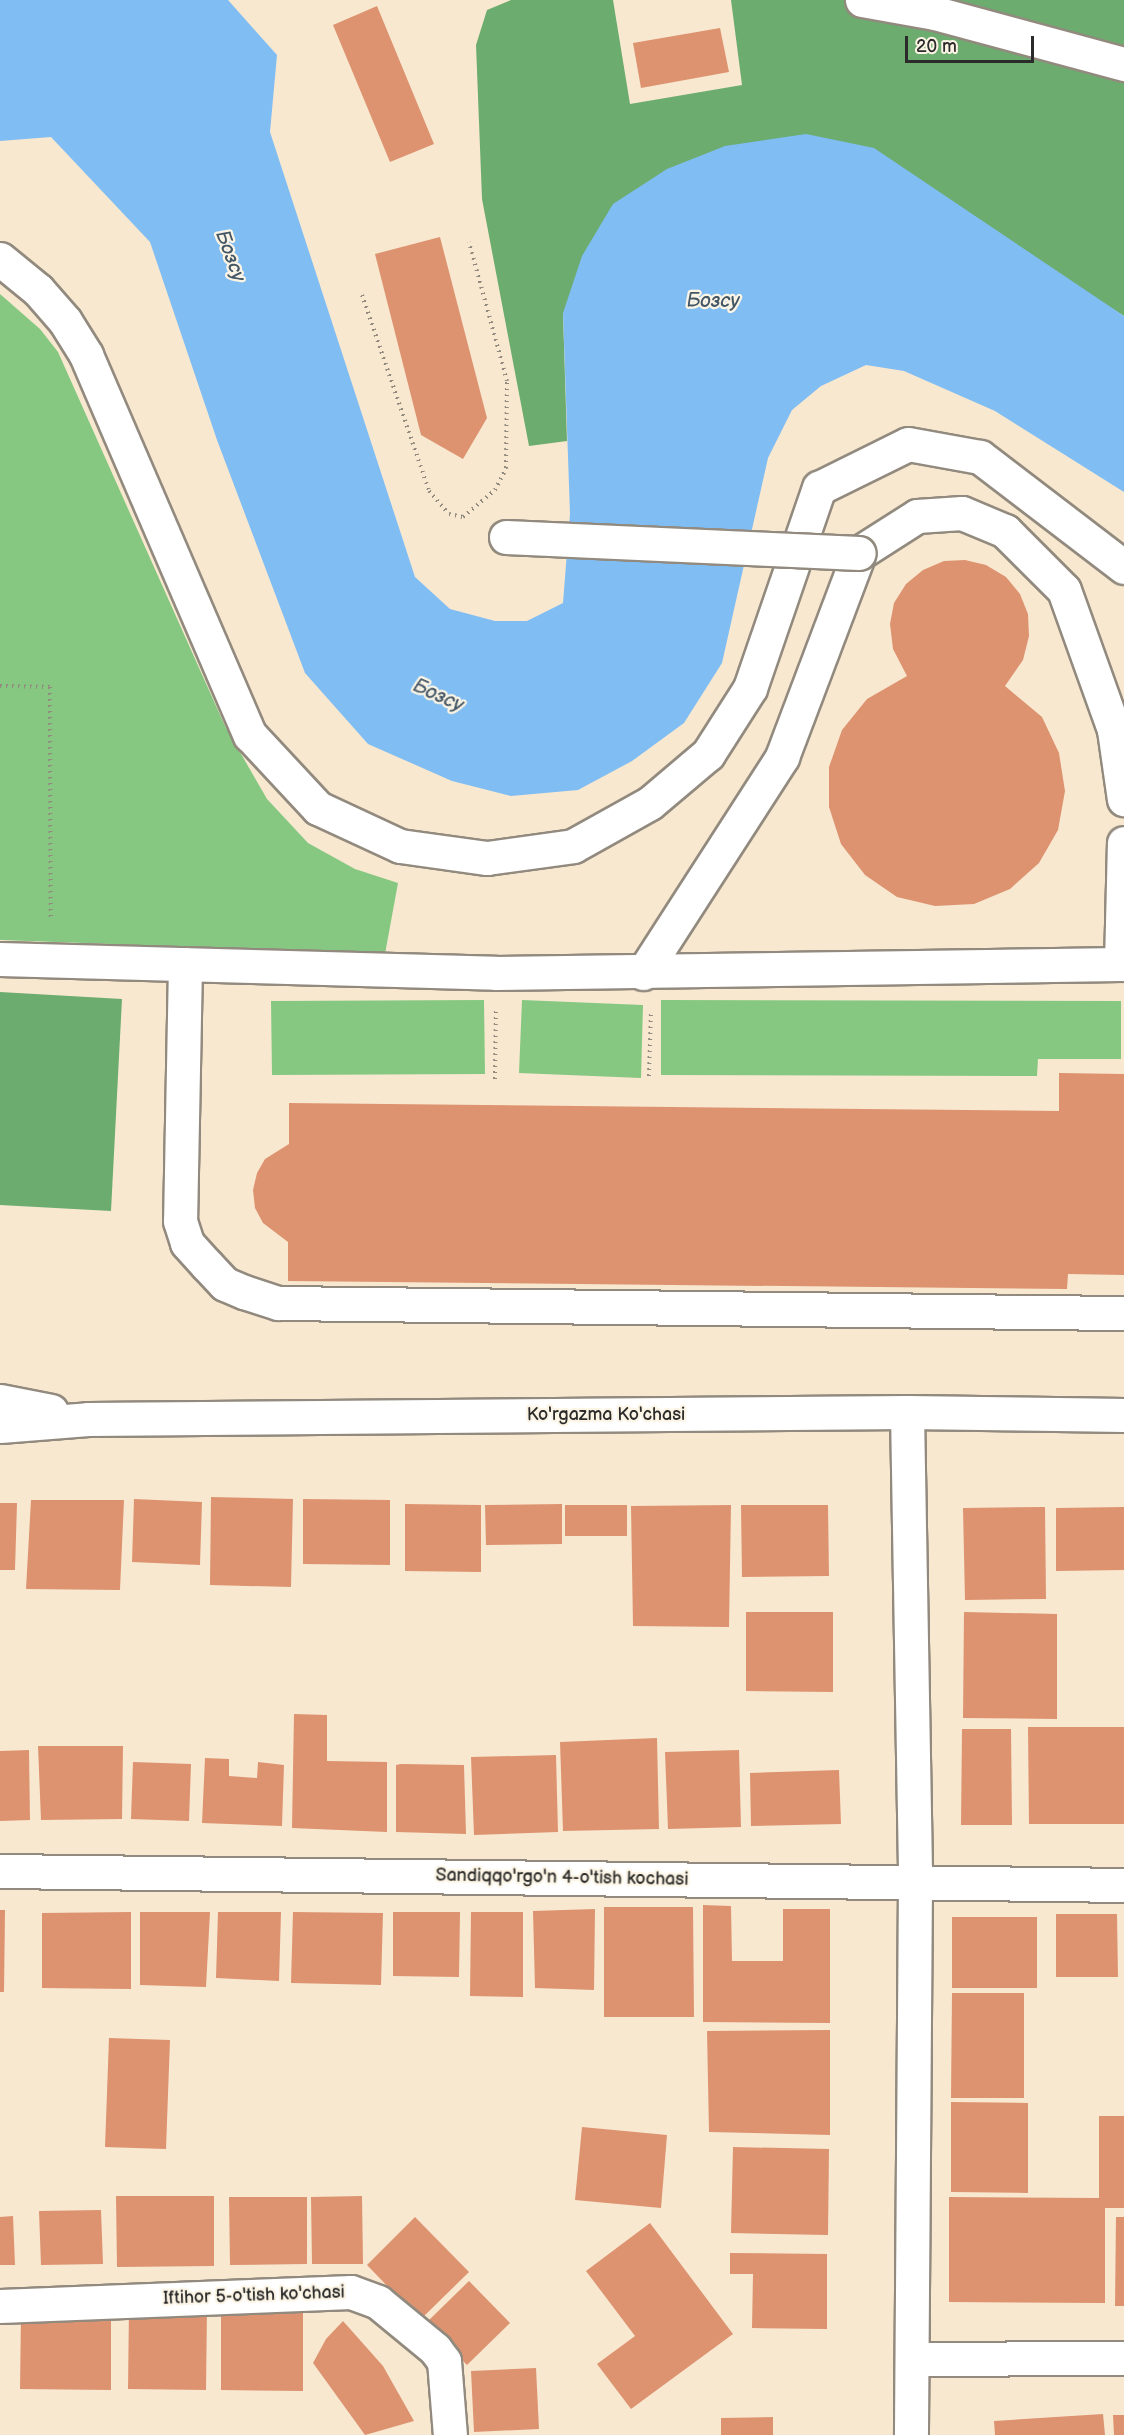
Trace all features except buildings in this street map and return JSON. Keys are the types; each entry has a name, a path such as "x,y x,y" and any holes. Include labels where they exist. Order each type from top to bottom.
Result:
{"street":[{"path":"862,0 935,13 1124,64"},
{"path":"0,259 38,290 65,321 86,355 250,735 318,808 400,846 487,858 573,846 650,802 708,754 750,688 819,488 908,444 980,457 1124,567"},
{"path":"506,537 859,552 917,516 962,513 1005,531 1064,590 1114,730 1124,799"},
{"path":"647,973 782,757 859,552"},
{"path":"0,959 496,973 647,973 1123,964 1124,843"},
{"path":"185,964 180,1221 187,1243 225,1284 244,1292 278,1303 1124,1313"},
{"path":"0,1401 88,1419"},
{"path":"907,1412 915,1883 911,2435"},
{"name":"Ko'rgazma Ko'chasi","path":"88,1419 907,1412 1124,1415"},
{"path":"0,1426 88,1419"},
{"name":"Sandiqqo'rgo'n 4-o'tish kochasi","path":"0,1870 1124,1885"},
{"name":"Iftihor 5-o'tish ko'chasi","path":"0,2306 351,2292 378,2302 435,2349 444,2361 450,2435"},
{"path":"913,2359 1124,2358"}],"path":[{"path":"362,295 429,491 449,514 463,517 495,490 506,468 507,381 469,242"},
{"path":"0,686 50,687 51,960"},
{"path":"495,1079 496,973"},
{"path":"647,973 649,1076"}],"green space":[{"path":"511,0 613,0 630,104 742,85 731,0 1124,0 1124,316 1062,277 563,313 567,441 529,446 482,199 476,45 487,10"},
{"path":"0,294 40,329 58,352 225,726 267,799 308,843 355,869 398,883 385,954 0,940"},
{"path":"0,992 122,999 111,1211 0,1205"},
{"path":"484,1000 485,1074 272,1075 271,1001"},
{"path":"522,1000 643,1005 641,1078 519,1073"},
{"path":"661,1000 1121,1001 1121,1059 1038,1059 1037,1076 661,1075"}],"water":[{"name":"Бозсу","path":"0,0 228,0 277,55 270,132 415,577 450,609 495,621 527,621 563,603 570,514 563,313 582,256 613,204 667,169 725,146 806,134 874,148 1124,316 1124,492 995,411 904,371 866,365 821,386 792,410 768,458 722,663 684,723 632,761 578,790 511,796 452,781 368,744 305,673 217,440 150,242 51,137 0,141"}]}
